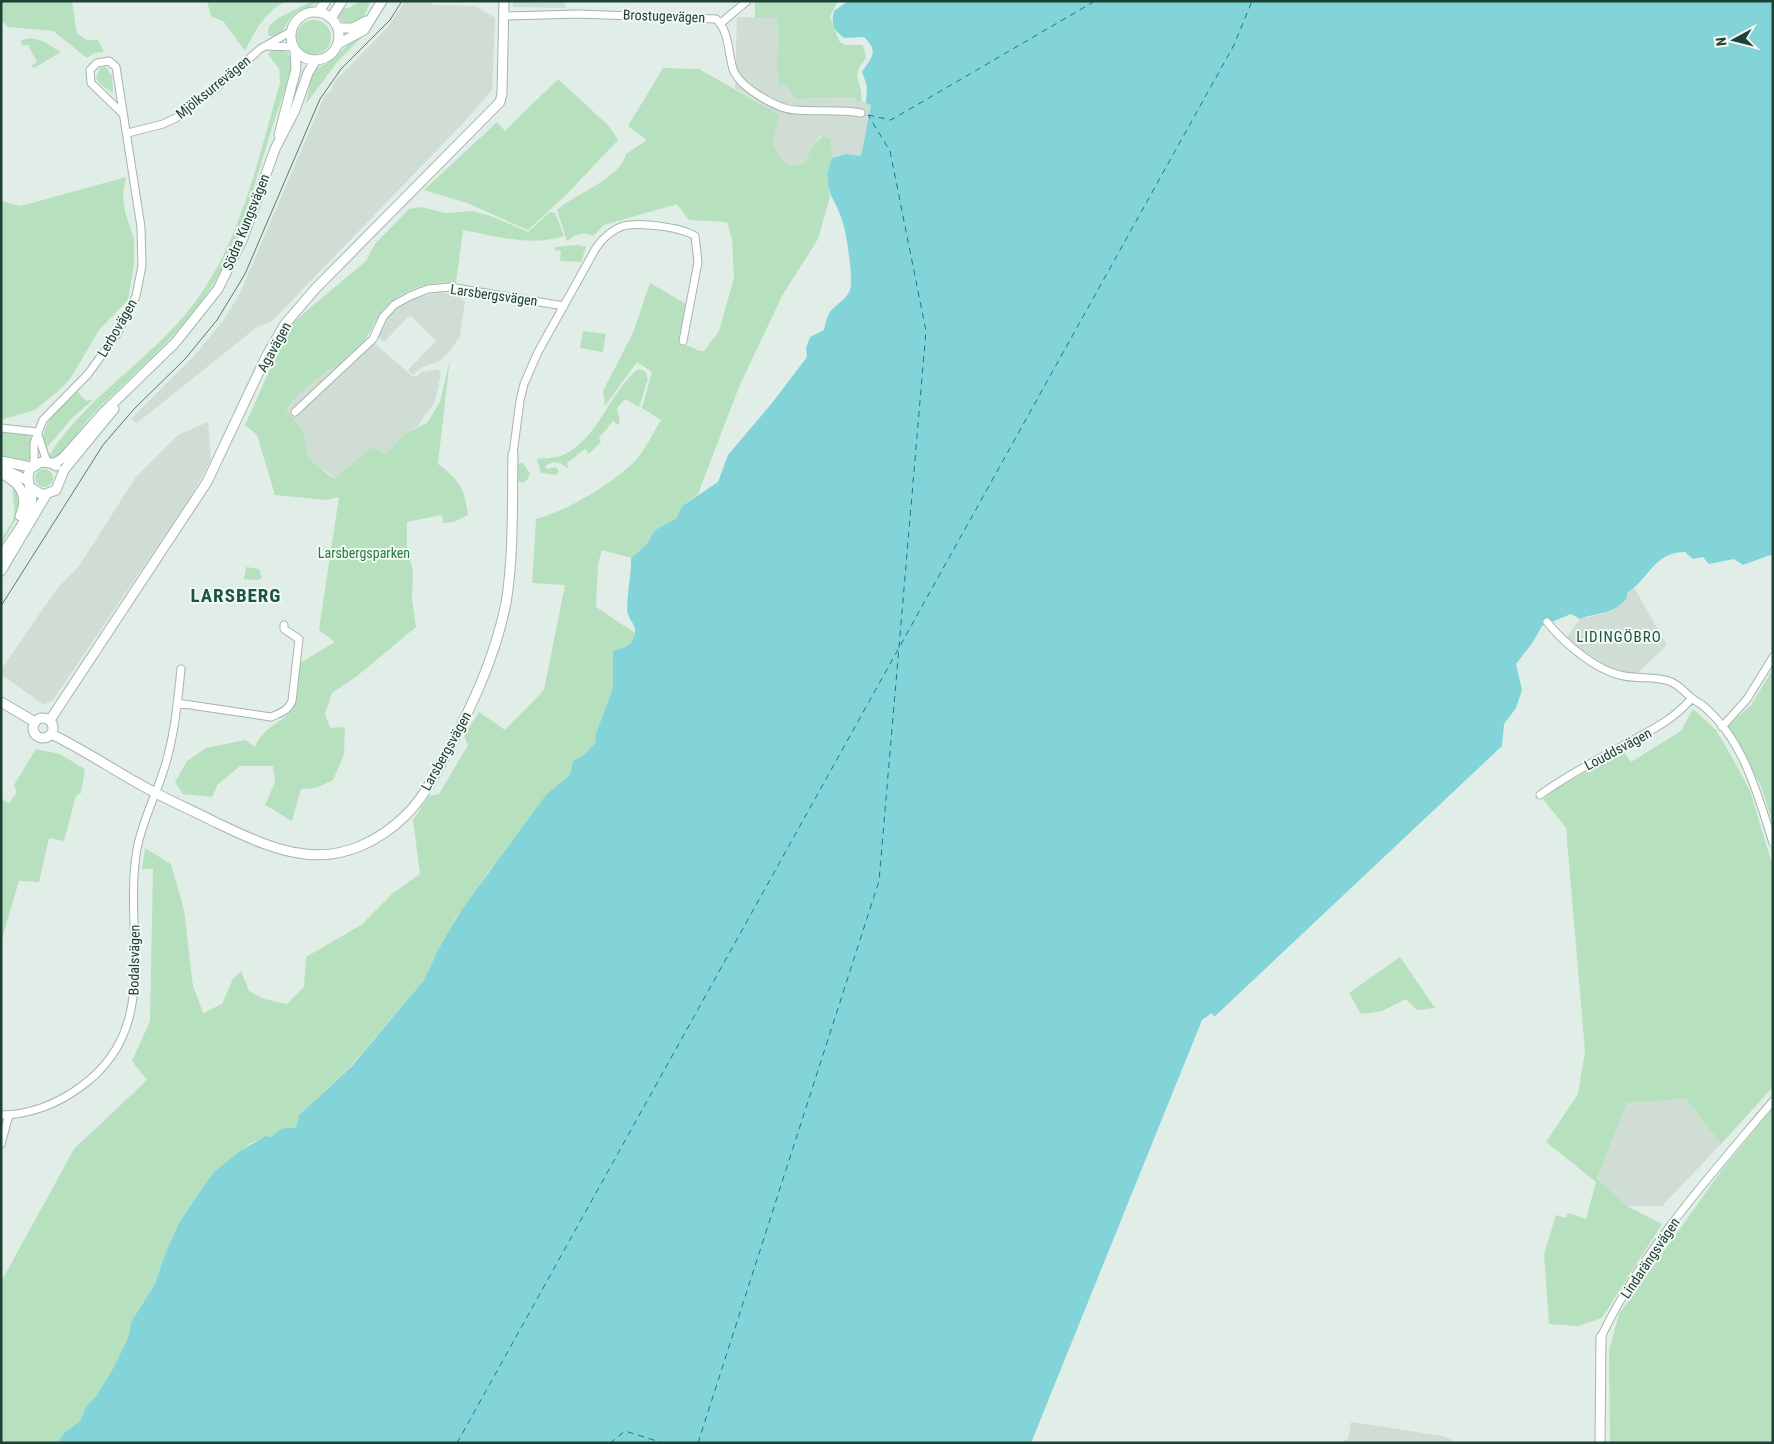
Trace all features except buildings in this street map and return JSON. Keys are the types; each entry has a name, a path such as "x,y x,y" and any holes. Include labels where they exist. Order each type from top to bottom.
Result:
{"street":[{"path":"318,12 326,1"},
{"path":"331,18 342,1"},
{"path":"338,28 353,28 363,24 372,12 376,1"},
{"path":"268,46 294,49 304,58 315,61 328,57 338,44 364,30 382,1"},
{"name":"Agavägen","path":"50,720 199,494 221,456 266,357 285,324 322,282 500,102 502,94 504,1"},
{"path":"721,24 747,1"},
{"path":"290,32 298,18 304,14 318,12 331,18 338,28 338,44"},
{"name":"Brostugevägen","path":"504,16 577,14 709,18 721,24 734,70 744,85 785,108 840,110 861,114"},
{"name":"Mjölksurrevägen","path":"128,133 163,124 176,118 215,89 260,49 290,32"},
{"name":"Södra Kungsvägen","path":"32,466 50,463 63,458 103,413 135,384 188,329 218,289 243,238 275,149 296,69 290,32"},
{"name":"Lerbovägen","path":"32,466 37,432 43,420 101,357 128,315 136,296 142,266 140,227 128,133 116,68 109,61 97,63 90,70 91,83 123,114"},
{"name":"Södra Kungsvägen","path":"275,149 295,110 308,73 315,61"},
{"name":"Larsbergsvägen","path":"52,734 154,792 271,846 309,854 339,853 361,846 382,834 407,814 431,781 486,673 497,638 510,574 514,454 520,400 524,384 538,352 593,252 606,236 615,230 634,224 690,233 695,236 698,262 693,302 684,341"},
{"name":"Larsbergsvägen","path":"295,412 373,339 383,317 394,305 410,296 428,289 450,287 564,306"},
{"name":"Södra Kungsvägen","path":"1,571 46,495 57,489 64,470 135,384"},
{"path":"1,428 37,432 39,443 50,463 59,471 60,478"},
{"path":"1,461 32,466 29,484 32,498 27,514 2,555"},
{"path":"1,468 29,484 38,494 46,495"},
{"path":"1,473 20,485 25,502 2,555"},
{"path":"1547,622 1562,640 1604,669 1623,676 1668,681 1686,691 1691,699 1702,705 1722,727 1747,769 1773,843"},
{"path":"177,704 271,717 282,713 289,707 292,701 299,640 284,629 284,624"},
{"path":"1722,727 1747,699 1773,657"},
{"name":"Bodalsvägen","path":"5,1115 42,1107 60,1100 86,1083 106,1064 129,1023 135,998 136,980 136,861 144,822 166,760 182,669"},
{"name":"Louddsvägen","path":"1540,795 1574,773 1658,728 1678,714 1691,699"},
{"path":"1,702 34,722"},
{"path":"41,718 50,720 53,728 52,734 45,738 37,736 33,730 34,722 41,718"},
{"name":"Lindarängsvägen","path":"1600,1443 1601,1337 1635,1275 1670,1226 1773,1101"},
{"path":"1,1144 5,1115"}],"shaded area":[{"path":"405,1 425,1 435,5 475,6 495,18 492,90 466,120 271,322 257,327 137,423 131,419 195,355 225,318 240,293 325,95 330,92 335,81 387,28"},
{"path":"513,1 565,1 565,8 513,7"},
{"path":"737,17 778,18 777,68 779,86 785,84 795,99 853,97 871,105 861,156 846,154 832,158 830,139 820,135 805,163 789,166 777,156 773,135 780,115 735,88"},
{"path":"440,292 458,294 465,302 460,336 451,350 439,361 420,368 413,375 408,370 436,341 410,315 384,342 378,337 393,311 416,298"},
{"path":"368,338 412,376 417,377 421,372 438,369 441,373 435,402 419,426 412,429 386,454 372,447 335,478 308,457 304,432 285,410 295,395 357,349"},
{"path":"208,422 211,460 188,501 53,700 44,705 1,674 1,670 56,590 79,566 136,477 178,435"},
{"path":"1634,588 1667,645 1635,675 1610,669 1566,639 1580,619 1601,614"},
{"path":"1686,1099 1721,1144 1662,1206 1627,1206 1597,1178 1627,1103"},
{"path":"1351,1422 1443,1436 1459,1443 1342,1443 1348,1439"}],"green space":[{"path":"1,1 72,1 77,34 87,40 98,40 104,52 94,53 87,58 53,31 8,27 1,20"},
{"path":"207,1 288,1 280,4 268,15 257,29 245,51 224,22 211,16"},
{"path":"313,1 318,1 316,4 293,15 278,35 275,37 268,35 269,26 280,17"},
{"path":"360,1 371,1 364,16 356,23 342,22 338,16 340,8 349,8"},
{"path":"755,1 838,1 830,16 839,41 845,45 863,45 866,58 857,76 861,88 861,102 853,97 795,99 785,84 779,87 777,68 778,18 755,18"},
{"path":"314,20 326,25 331,37 326,49 314,54 302,49 297,37 302,25"},
{"path":"363,36 338,61 306,104 312,71 331,61 355,38"},
{"path":"30,38 43,41 61,52 34,68 31,66 37,62 28,45 22,45 21,40"},
{"path":"281,50 287,52 291,58 291,69 248,206 235,242 222,268 208,292 173,335 93,414 67,447 50,459 48,457 78,418 168,334 184,316 203,291 219,264 244,205 280,83 279,69 268,54 271,51"},
{"path":"106,67 112,76 113,93 100,84 96,78 100,68"},
{"path":"663,68 699,69 780,115 775,130 774,143 778,154 789,166 805,163 813,146 822,136 830,139 832,158 827,181 830,197 818,239 782,296 739,387 698,494 682,506 677,518 655,530 646,545 631,558 602,550 598,564 596,607 635,633 630,643 613,651 613,688 595,736 596,742 585,754 573,761 570,775 559,785 502,854 497,864 492,867 455,919 424,980 350,1067 299,1115 296,1128 251,1143 216,1170 208,1180 180,1221 165,1254 155,1284 131,1322 129,1335 115,1365 97,1395 86,1407 80,1421 64,1433 57,1443 1,1443 1,1282 74,1149 147,1080 132,1061 150,1021 153,869 142,869 145,848 171,864 184,910 193,986 203,1013 222,1004 233,979 241,971 249,991 264,999 287,1004 304,987 306,957 361,925 393,893 420,874 413,820 429,796 439,794 468,745 464,736 479,712 505,730 544,690 565,585 532,583 536,519 576,503 615,478 640,456 661,420 642,408 652,372 637,362 605,406 603,391 633,333 650,283 686,304 679,342 704,351 719,331 734,278 732,240 727,222 689,220 677,204 604,225 593,236 579,234 567,241 557,210 607,178 622,163 626,154 647,140 628,126"},
{"path":"558,79 609,126 618,140 566,195 528,230 467,203 424,190 497,122 505,131"},
{"path":"126,177 123,194 125,212 134,239 134,264 128,300 99,330 70,379 57,392 35,410 1,420 1,201 21,206"},
{"name":"Larsbergsparken","path":"421,207 446,213 472,211 491,216 528,232 550,212 555,213 564,236 539,241 526,241 463,230 456,283 446,282 426,285 398,297 383,310 366,339 358,348 310,384 293,400 286,410 304,432 308,457 335,478 372,447 386,454 406,433 427,423 440,402 450,359 438,464 460,485 468,515 454,522 443,523 442,515 407,522 407,550 413,570 412,600 416,627 357,676 332,693 325,714 330,728 345,727 344,754 333,780 316,788 301,789 292,821 265,805 275,782 273,766 240,766 218,784 212,797 183,794 175,782 187,761 206,748 245,740 255,747 262,735 285,717 293,708 297,696 300,663 335,642 319,630 339,497 326,500 275,495 257,435 245,425 290,325 366,261 375,244 409,209"},
{"path":"578,245 586,247 581,262 560,261 561,251 554,250 556,247"},
{"path":"583,331 606,334 603,352 580,348"},
{"path":"638,369 645,371 648,379 639,407 625,399 617,408 620,422 618,425 613,421 599,438 601,442 589,454 585,449 567,463 568,469 557,462 545,467 547,469 556,467 559,471 557,475 541,473 537,459 560,456 576,447 595,427 619,390"},
{"path":"77,391 86,401 94,399 73,417 44,451 44,432 47,424"},
{"path":"1,433 28,434 31,438 30,459 25,461 1,458"},
{"path":"522,462 530,473 527,480 522,483 516,480 517,465"},
{"path":"40,469 48,469 53,474 51,485 40,487 35,482 35,474"},
{"path":"14,485 21,499 18,515 1,545 1,541 14,516"},
{"path":"246,567 259,569 262,578 257,580 244,579"},
{"path":"1773,669 1773,825 1761,786 1728,726 1751,705"},
{"path":"1693,709 1716,730 1750,791 1773,867 1773,1087 1721,1144 1686,1099 1627,1103 1597,1178 1627,1206 1662,1224 1602,1318 1578,1326 1549,1324 1544,1254 1556,1215 1565,1218 1568,1213 1586,1219 1596,1182 1546,1142 1578,1094 1585,1051 1566,828 1543,799 1559,787 1623,751 1631,762 1681,731"},
{"path":"36,749 60,754 85,769 81,793 76,796 64,841 49,838 39,882 19,881 1,942 1,799 9,803 17,792 14,785"},
{"path":"1400,957 1435,1008 1417,1010 1406,999 1382,1011 1361,1014 1349,993"},
{"path":"1773,1108 1773,1443 1610,1443 1609,1351 1619,1314 1722,1170"}],"water":[{"path":"848,1 1773,1 1773,554 1743,565 1734,559 1709,564 1703,557 1693,559 1685,552 1675,553 1659,561 1627,593 1627,598 1616,608 1580,619 1571,614 1542,626 1533,642 1516,664 1522,690 1516,708 1504,724 1502,746 1214,1017 1212,1013 1202,1020 1031,1443 57,1443 64,1433 80,1421 86,1407 97,1395 115,1365 129,1335 131,1322 155,1284 165,1254 180,1221 208,1180 216,1170 240,1151 266,1136 271,1137 282,1129 296,1128 299,1115 351,1067 424,980 438,950 462,909 546,795 570,775 573,761 585,754 596,742 595,736 613,688 613,651 630,644 635,635 635,629 627,610 631,558 646,545 655,530 677,518 682,506 718,482 728,455 772,403 807,357 806,348 810,337 824,330 830,312 843,300 850,290 850,264 846,236 840,214 828,186 828,178 832,158 846,154 861,156 871,105 866,103 867,86 862,72 871,59 873,51 869,42 864,37 844,38 837,32 834,26 834,11"}],"ferry route":[{"path":"868,115 891,120 1095,1"},
{"path":"457,1443 1234,45 1252,1"},
{"path":"698,1443 879,881 926,331 890,151 868,115"},
{"path":"610,1443 625,1431 663,1443"}],"tram line":[{"path":"1,606 103,445 134,409 185,359 217,320 245,274 320,99 341,69 390,20 402,1"}],"district":[{"name":"LARSBERG","path":"236,595"},
{"name":"LIDINGÖBRO","path":"1619,637"}]}
